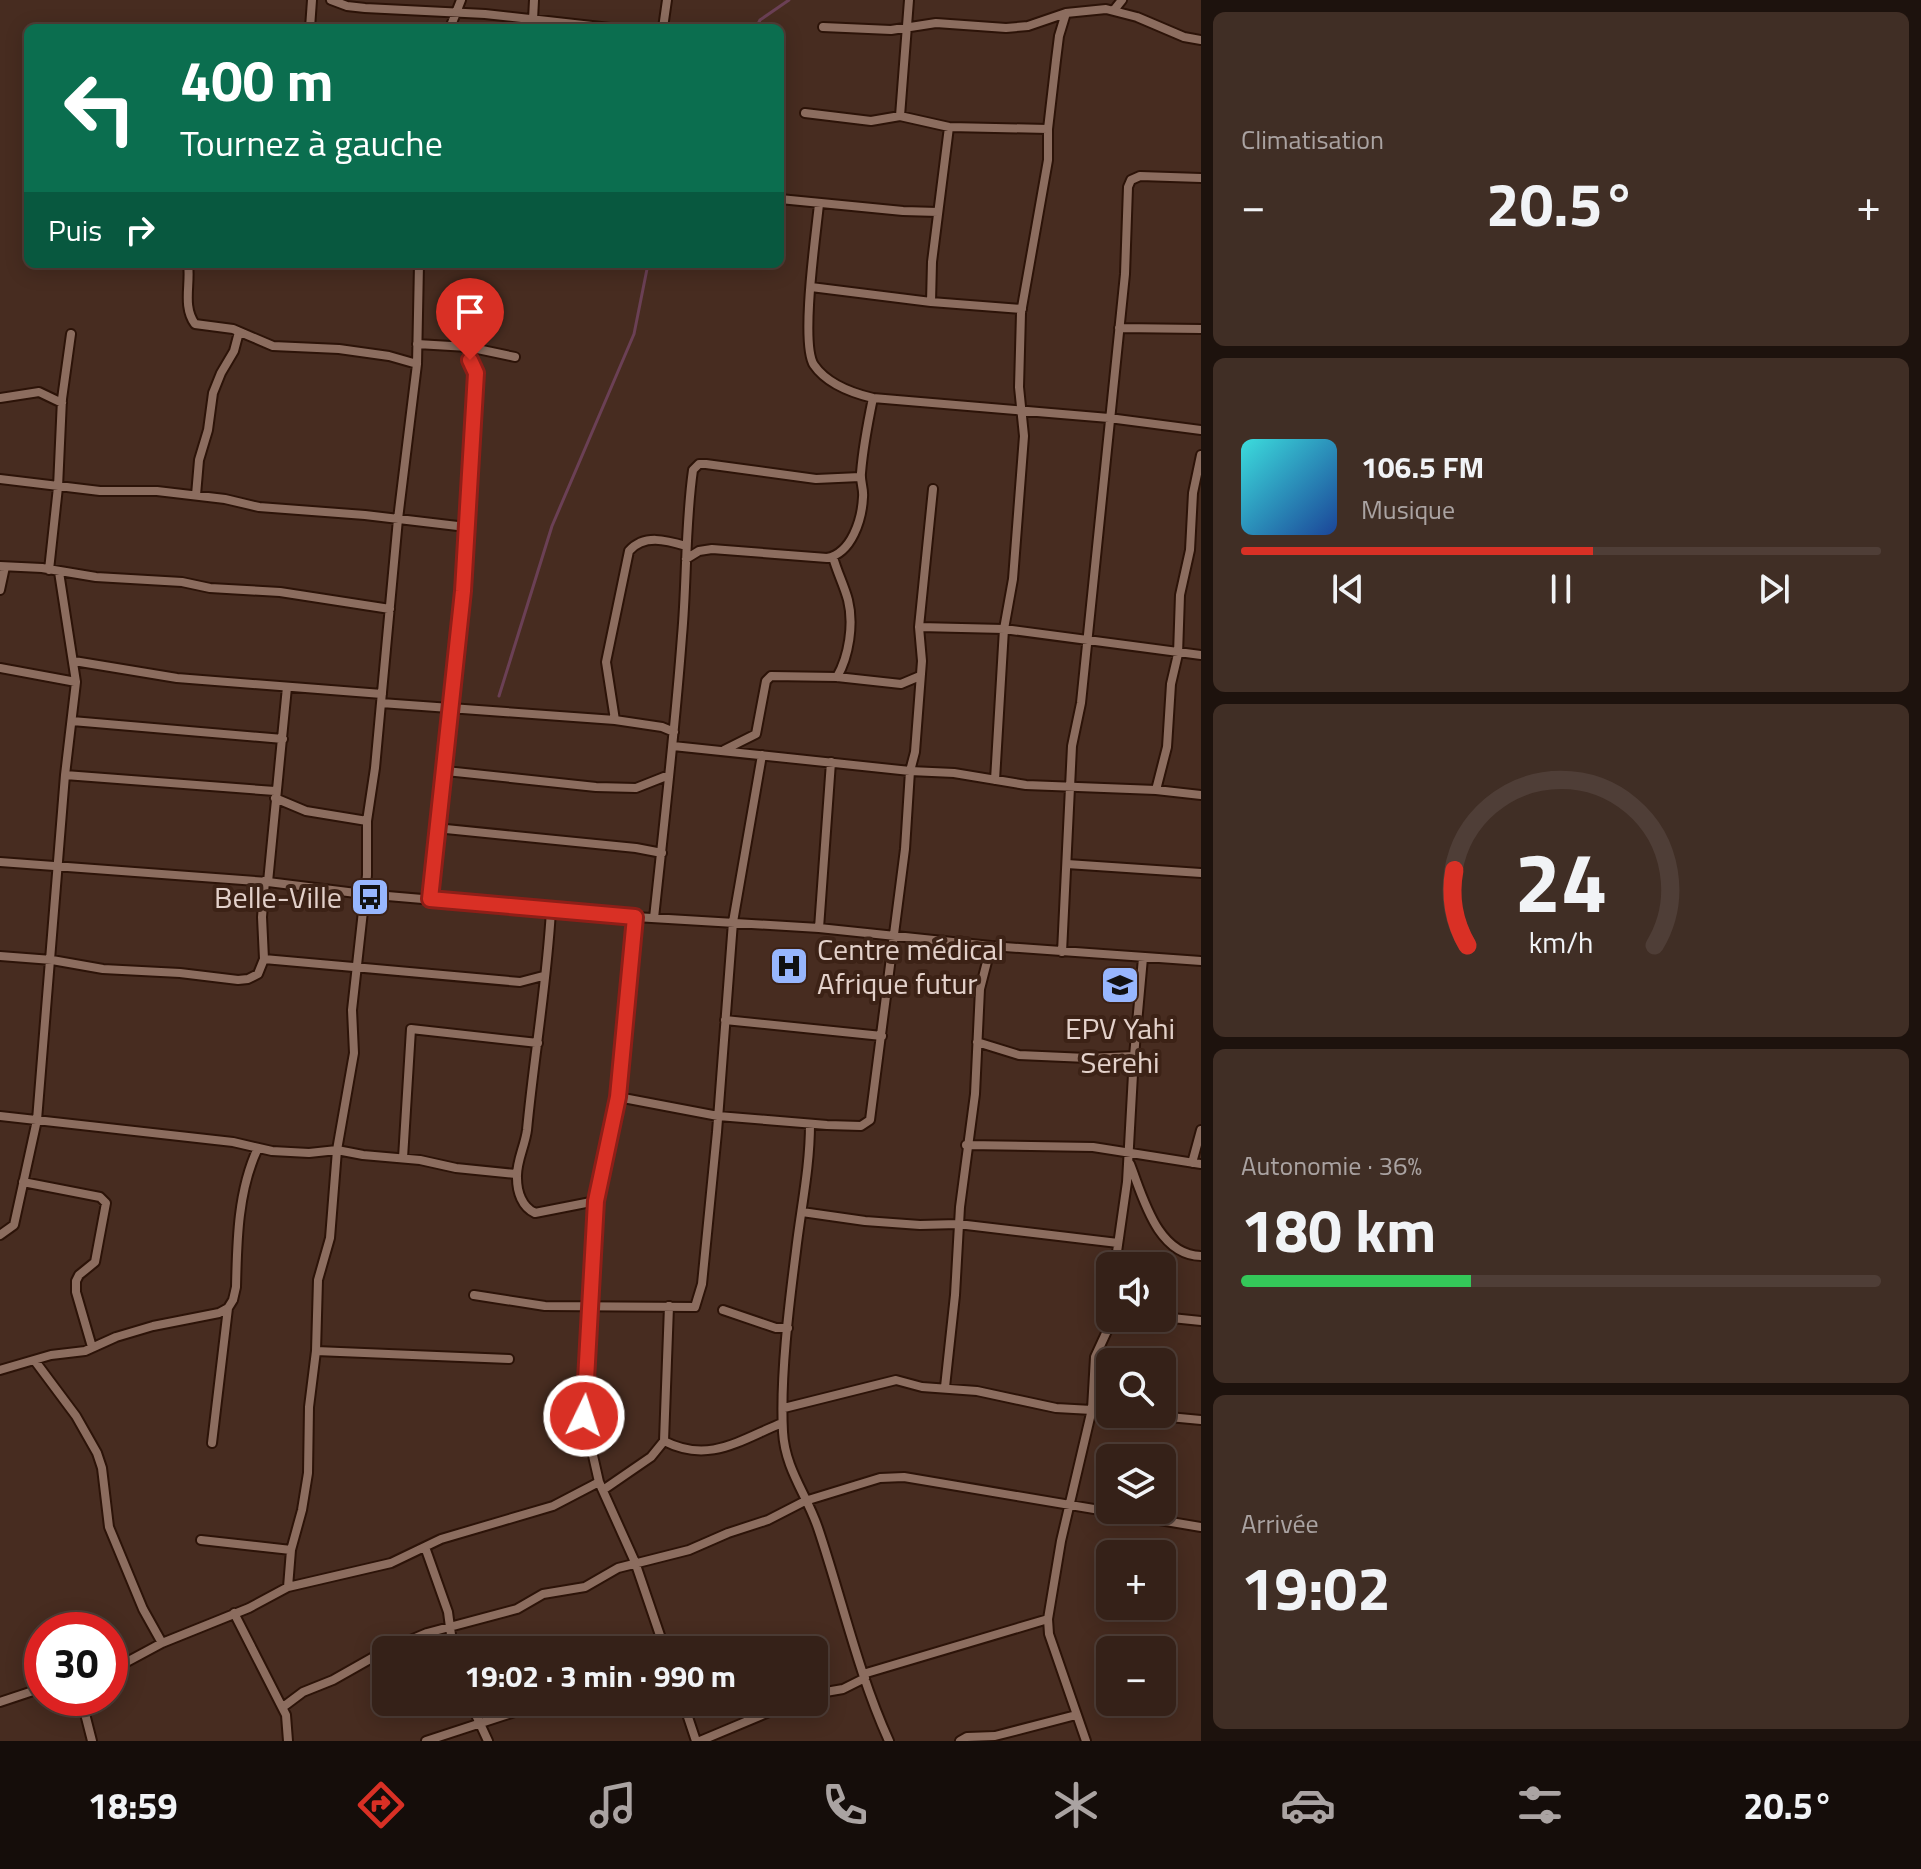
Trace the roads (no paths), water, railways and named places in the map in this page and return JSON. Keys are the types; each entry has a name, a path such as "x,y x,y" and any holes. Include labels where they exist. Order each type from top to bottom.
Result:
{"street":[{"path":"310,24 312,0"},
{"path":"331,0 347,6 375,4 572,24"},
{"path":"452,24 461,0"},
{"path":"533,20 534,0"},
{"path":"664,24 667,0"},
{"path":"900,116 909,0"},
{"path":"1114,10 1122,0"},
{"path":"823,27 872,30 936,23 988,28 1028,26 1066,13 1106,9 1184,37 1201,40"},
{"path":"995,780 1004,629 1013,579 1024,436 1019,387 1022,309 1048,160 1048,129 1059,36 1066,13"},
{"path":"805,113 871,121 900,116 949,127 1048,129"},
{"path":"931,302 932,262 949,127"},
{"path":"1062,952 1072,746 1081,703 1125,274 1124,223 1128,187 1131,180 1151,175 1201,178"},
{"path":"784,200 938,212"},
{"path":"819,204 807,340 815,367 836,384 854,394 873,398 1109,418 1201,430"},
{"path":"188,268 187,304 189,316 195,324 224,327 273,346 339,349 389,356 417,364"},
{"path":"288,1587 291,1550 308,1473 309,1407 316,1351 318,1280 330,1238 337,1150 354,1053 352,1010 355,966 398,519 417,364 419,268"},
{"path":"811,287 931,302 1022,309"},
{"path":"1119,328 1201,329"},
{"path":"196,495 199,460 208,430 213,393 234,351 239,332"},
{"path":"49,570 58,487 62,403 71,334"},
{"path":"417,344 468,347 515,357"},
{"path":"430,899 463,591 476,373 468,347"},
{"path":"0,398 39,392 62,403"},
{"path":"686,559 699,551 712,549 816,558 833,557 845,548 858,526 864,494 860,477 873,398"},
{"path":"1156,790 1167,747 1171,684 1178,654 1180,595 1197,514 1193,493 1201,455"},
{"path":"654,918 673,746 693,470 699,464 816,479 860,477"},
{"path":"0,479 58,487 196,495 259,507 466,527"},
{"path":"618,1097 718,1116 861,1126 870,1120 905,849 910,771 915,752 922,661 919,627 933,489"},
{"path":"615,720 606,662 629,551 643,540 668,541 686,546"},
{"path":"833,557 849,603 850,617 846,659 837,677"},
{"path":"0,590 2,566 182,582 210,588 280,592 390,609"},
{"path":"0,1235 14,1225 37,1120 52,960 57,866 76,682 59,572"},
{"path":"919,627 1004,629 1201,655"},
{"path":"74,661 177,678 287,687 449,709 615,720 662,727 674,732"},
{"path":"0,668 76,682"},
{"path":"724,750 756,734 768,678 837,677 901,684 920,676"},
{"path":"0,956 52,960 85,967 238,980 258,974 264,959 262,917 287,687"},
{"path":"72,721 283,739"},
{"path":"673,746 954,773 1026,785 1156,790 1201,795"},
{"path":"474,1295 524,1304 695,1307 702,1284 733,922 762,755"},
{"path":"819,928 831,762"},
{"path":"446,771 596,787 636,788 669,775"},
{"path":"65,775 275,794 306,811 367,821"},
{"path":"436,828 662,853"},
{"path":"0,862 267,882 364,894 635,917 819,928 991,946 1201,961"},
{"path":"1067,864 1201,873"},
{"path":"551,910 526,1135 516,1174 524,1205 535,1213 596,1201"},
{"path":"635,917 618,1097 596,1201 584,1416 601,1486 635,1562 660,1636"},
{"path":"945,1387 966,1145 975,1094 980,989 991,946"},
{"path":"1117,1252 1128,1155 1143,958"},
{"path":"264,959 520,982 543,976"},
{"path":"725,1020 882,1036"},
{"path":"403,1158 411,1029 538,1043"},
{"path":"977,1042 1019,1055 1087,1058 1134,1056"},
{"path":"0,1116 233,1142 293,1153 337,1150 516,1174"},
{"path":"810,1124 810,1156 788,1328 782,1423 787,1461 817,1524 864,1676 889,1741"},
{"path":"966,1145 1093,1147 1128,1155 1196,1163 1201,1130"},
{"path":"212,1443 228,1308 236,1287 242,1188 258,1148"},
{"path":"1128,1155 1149,1212 1161,1233 1181,1250 1201,1256"},
{"path":"23,1182 100,1197 106,1203 95,1262 76,1281 76,1292 92,1347"},
{"path":"802,1212 891,1224 958,1224 1118,1243"},
{"path":"128,1661 288,1587 391,1563 441,1539 553,1506 601,1486 651,1457 664,1441 669,1306"},
{"path":"0,1370 92,1347 136,1331 219,1313 228,1308"},
{"path":"723,1310 776,1328 788,1328"},
{"path":"1176,1318 1201,1321"},
{"path":"1086,1741 1049,1634 1048,1619 1061,1541 1092,1409 1095,1357 1107,1332"},
{"path":"316,1351 509,1359"},
{"path":"35,1361 76,1416 97,1453 104,1478 109,1527 143,1609 162,1643"},
{"path":"784,1408 888,1380 922,1387 945,1387 1044,1406 1096,1409"},
{"path":"1176,1418 1201,1420"},
{"path":"664,1441 690,1451 712,1450 734,1445 782,1423"},
{"path":"420,1636 517,1609 553,1591 585,1587 618,1568 689,1550 768,1520 805,1501 892,1476 1201,1527"},
{"path":"201,1540 291,1550"},
{"path":"425,1547 452,1636"},
{"path":"234,1613 283,1707 288,1722 288,1741"},
{"path":"828,1692 843,1689 864,1676 1048,1619"},
{"path":"283,1707 303,1692 372,1658"},
{"path":"0,1702 24,1694"},
{"path":"960,1741 967,1737 995,1736 1076,1715"},
{"path":"86,1716 92,1741"},
{"path":"478,1716 488,1741"},
{"path":"426,1741 500,1716"},
{"path":"688,1716 698,1741 759,1716"}],"waterway":[{"path":"758,24 789,0"},
{"path":"499,696 552,526 634,334 647,268"}],"place":[{"name":"Belle-Ville","path":"370,897"},
{"name":"Centre médical Afrique futur","path":"789,966"},
{"name":"EPV Yahi Serehi","path":"1120,985"}]}
